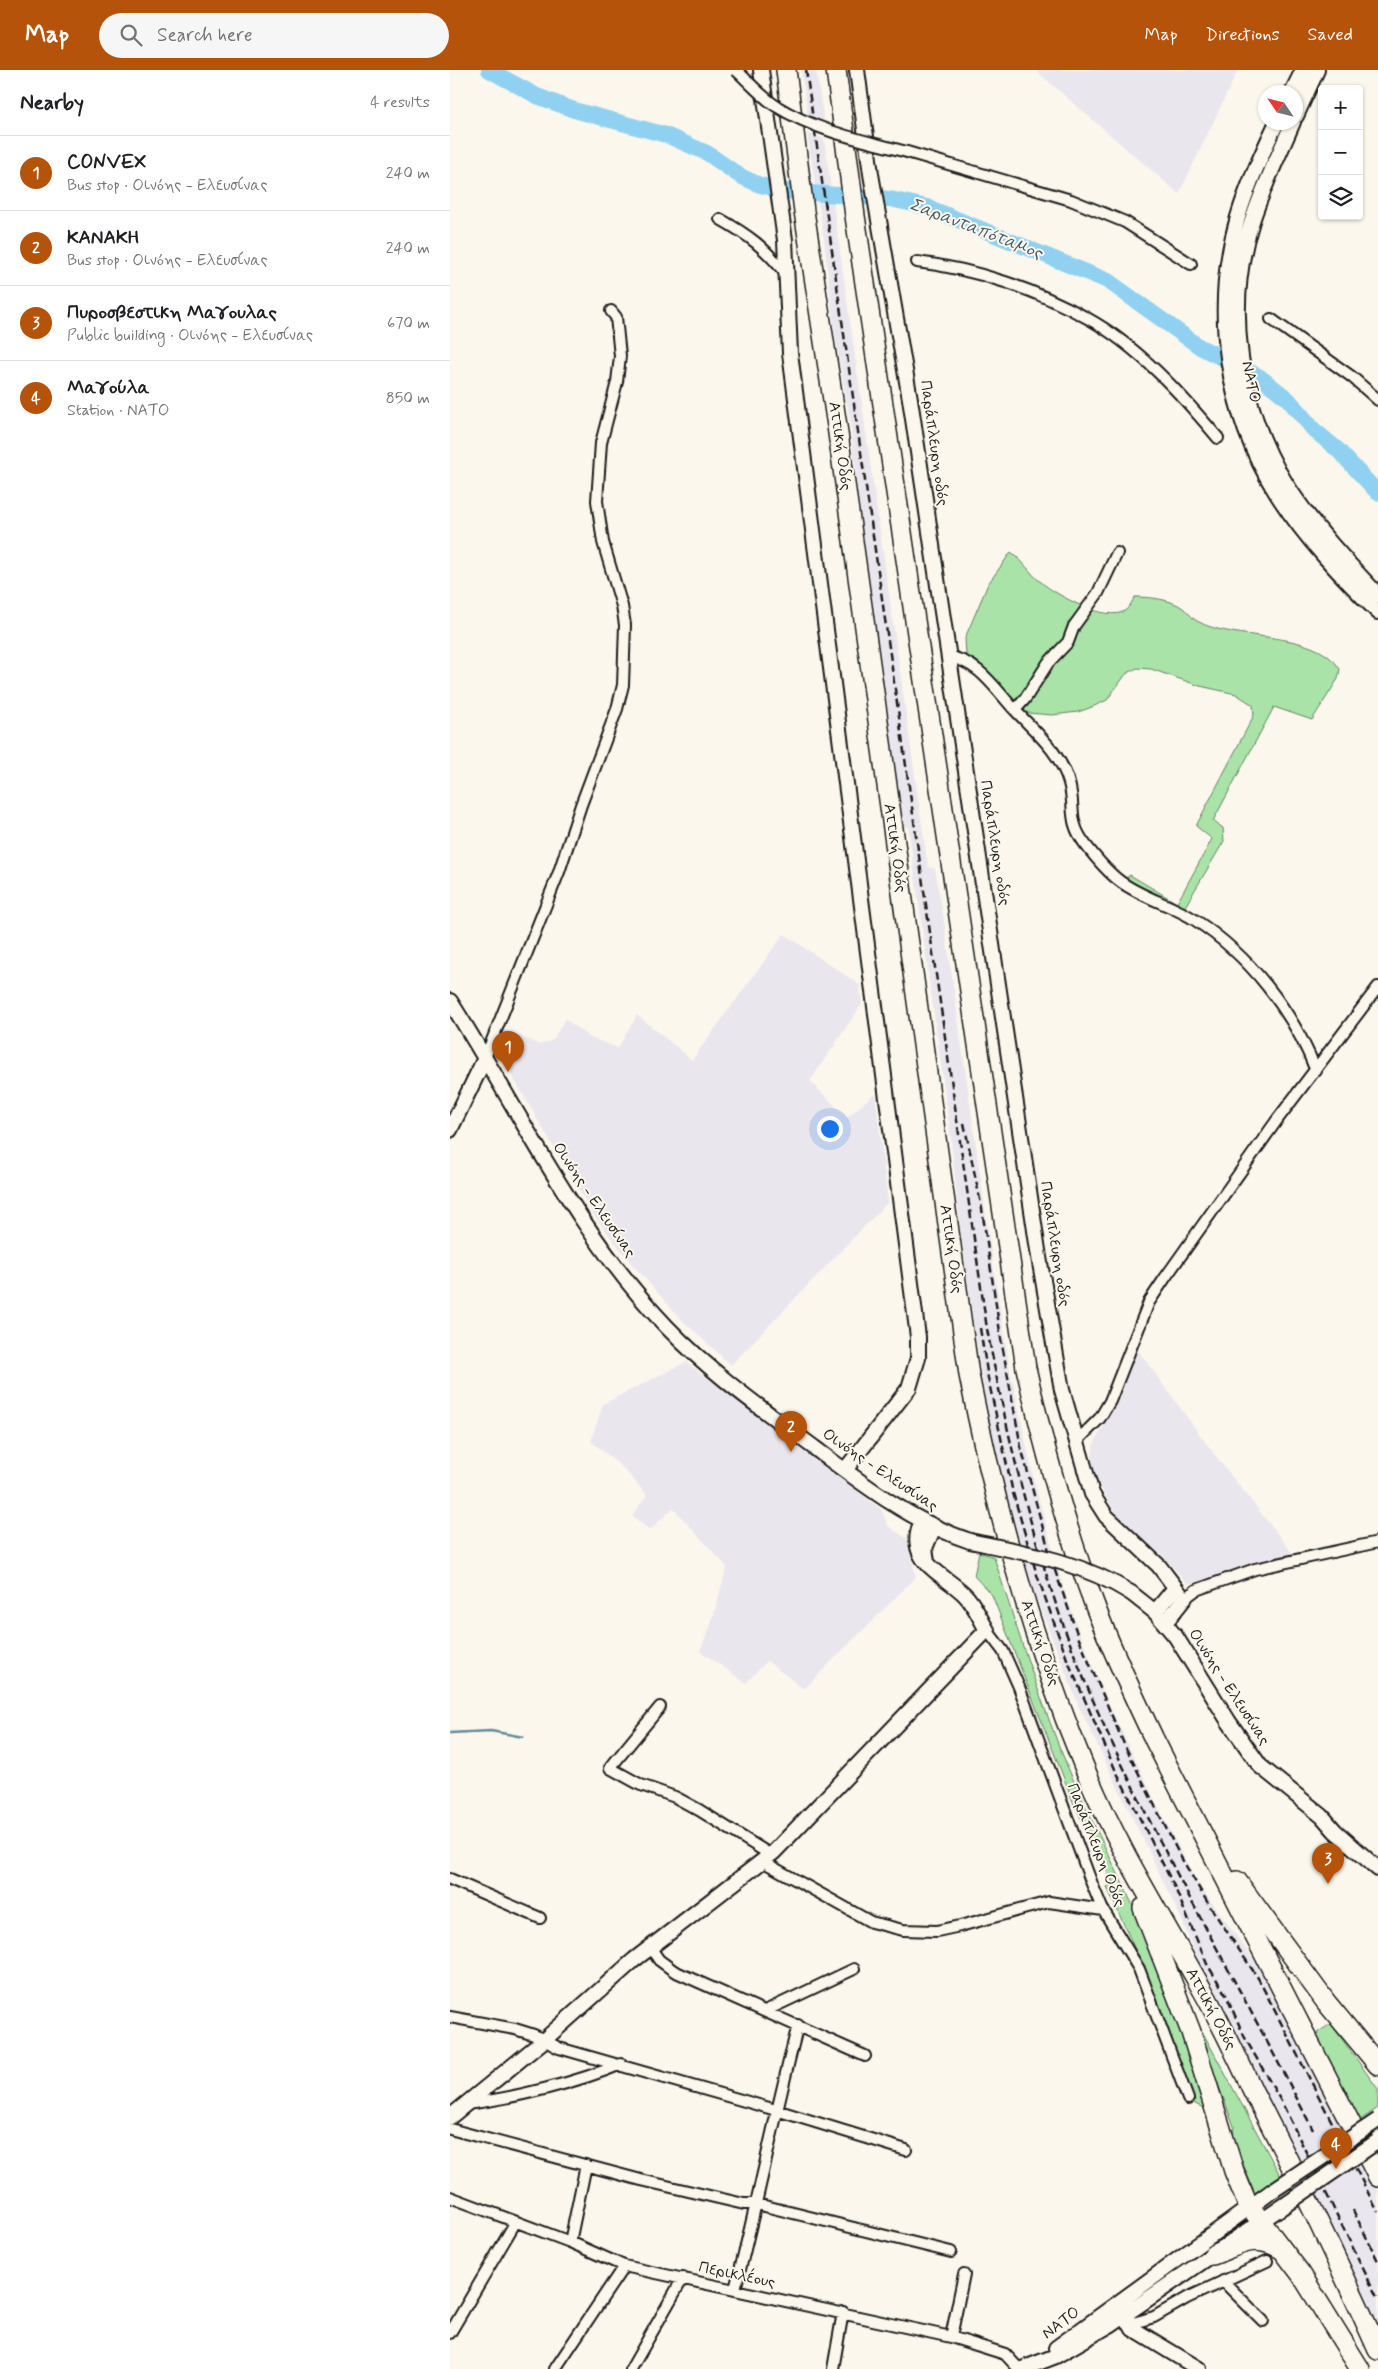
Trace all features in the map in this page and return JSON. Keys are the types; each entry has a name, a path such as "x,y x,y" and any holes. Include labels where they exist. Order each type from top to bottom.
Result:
{"highway":[{"name":"Αττική Οδός","path":"786,70 804,211 837,426 969,1376 980,1430 1031,1620 1083,1764 1135,1872 1203,1992 1336,2255 1378,2350"},
{"path":"836,70 855,216 1026,1368 1039,1424 1068,1530 1095,1606 1120,1667 1176,1782 1378,2177"},
{"path":"1176,1782 1210,1832 1238,1882 1275,1935 1378,2065"},
{"path":"1135,1872 1138,1899 1156,1937 1191,2032 1234,2171 1249,2206 1260,2222 1274,2255 1321,2304 1360,2369"},
{"path":"1213,2255 1252,2240 1271,2243 1274,2255"}],"street":[{"path":"736,70 775,105 796,117 836,133 1071,200 1125,222 1191,264"},
{"path":"761,70 781,209 790,353 918,1337 918,1358 915,1375 909,1388 844,1470"},
{"name":"Παράπλευρη οδός","path":"857,70 878,218 910,399 947,656 988,912 1039,1257 1062,1390 1092,1494 1099,1506 1125,1536 1159,1566 1180,1593"},
{"path":"1296,85 1303,70"},
{"path":"1303,101 1317,70"},
{"name":"ΝΑΤΟ","path":"1274,130 1259,161 1238,217 1228,274 1232,316 1240,348 1248,416 1264,470 1291,515 1338,572 1378,612"},
{"name":"ΝΑΤΟ","path":"1232,316 1252,222 1290,130"},
{"path":"720,219 746,233 766,249 786,274"},
{"path":"917,262 941,265 994,278 1050,300 1087,318 1118,339 1157,372 1188,403 1218,438"},
{"path":"450,1130 486,1058 559,872 581,805 617,709 623,685 626,625 603,542 597,501 601,443 617,382 620,356 616,317 611,311"},
{"path":"1271,319 1352,377 1378,400"},
{"name":"ΝΑΤΟ","path":"1248,416 1301,505 1345,560 1378,595"},
{"path":"1015,710 1025,699 1048,664 1068,642 1074,626 1098,593 1117,553"},
{"path":"947,656 958,658 983,674 1047,742 1056,755 1069,782 1073,823 1090,850 1121,882 1195,920 1230,948 1280,1003 1302,1038 1316,1071"},
{"path":"1076,1442 1100,1418 1110,1401 1149,1302 1277,1120 1378,987"},
{"name":"Οινόης - Ελευσίνας","path":"450,1001 486,1058 570,1202 630,1285 666,1326 735,1387 844,1470 928,1524 970,1541 1076,1566 1097,1574 1131,1593 1155,1612 1165,1623 1260,1766 1322,1816 1335,1831 1378,1869"},
{"path":"450,2116 543,2041 650,1947 767,1858 987,1630 966,1595 935,1572 917,1545 918,1530 928,1524"},
{"path":"1155,1612 1180,1593 1196,1590 1255,1569 1349,1550 1378,1542"},
{"path":"1165,1623 1180,1593"},
{"name":"Παράπλευρη Οδός","path":"987,1630 1003,1651 1019,1687 1103,1910 1139,1968 1188,2100"},
{"path":"660,1707 610,1768 641,1786 675,1797 699,1810 767,1858 872,1922 903,1930 937,1931 1049,1902 1103,1910"},
{"name":"Οινόης - Ελευσίνας","path":"1322,1816 1341,1825 1378,1856"},
{"path":"450,1879 540,1918"},
{"path":"650,1947 659,1960 674,1971 866,2056"},
{"path":"765,2011 854,1969"},
{"path":"450,2017 515,2029 534,2035 559,2048 621,2064 906,2150"},
{"path":"735,2290 757,2204 776,2110 798,2026"},
{"path":"465,2104 524,2093 603,2072 621,2064"},
{"name":"ΝΑΤΟ","path":"1044,2359 1055,2348 1249,2206 1378,2120"},
{"path":"450,2129 650,2182 744,2204 757,2204 951,2252"},
{"name":"ΝΑΤΟ","path":"1044,2359 1056,2356 1128,2319 1213,2255 1378,2141"},
{"path":"570,2242 586,2164"},
{"name":"Περικλέους","path":"450,2197 515,2223 570,2242 624,2266 952,2337 1005,2354 1020,2369"},
{"path":"450,2332 515,2223"},
{"path":"1128,2319 1154,2317 1274,2255"},
{"path":"555,2369 624,2266"},
{"path":"952,2337 964,2274"},
{"path":"631,2369 683,2278"},
{"path":"1223,2282 1263,2321"},
{"path":"833,2369 843,2312"},
{"path":"1128,2319 1142,2335 1199,2369"},
{"path":"1020,2369 1044,2359"}],"shaded area":[{"path":"801,70 816,70 824,122 808,115"},
{"path":"1035,70 1238,70 1179,194"},
{"path":"807,133 824,139 928,867 935,869 943,914 993,1265 1009,1364 1034,1481 1062,1585 1083,1642 1107,1701 1164,1819 1196,1881 1265,1975 1378,2188 1378,2327 1319,2198 1201,1969 1180,1916 1080,1709 1033,1590 1013,1524 997,1460 981,1374 908,826 903,827 860,511 850,421 835,336 824,239"},
{"path":"784,934 860,985 862,1004 810,1081 847,1118 875,1093 888,1202 731,1365 683,1321 633,1265 594,1216 511,1074 503,1029 540,1045 553,1040 565,1019 589,1037 618,1048 637,1015 692,1060"},
{"path":"1137,1349 1214,1454 1295,1556 1188,1584 1163,1556 1127,1525 1112,1508 1098,1482 1092,1462 1093,1446 1125,1383"},
{"path":"686,1362 882,1510 888,1526 907,1539 916,1577 804,1689 767,1661 746,1683 700,1651 711,1624 727,1567 673,1508 650,1530 632,1516 647,1495 623,1468 591,1441 603,1404"}],"green space":[{"path":"1011,552 1048,588 1095,611 1118,613 1126,610 1135,597 1166,601 1178,605 1197,621 1213,628 1312,647 1328,656 1340,669 1338,679 1312,720 1274,707 1213,821 1223,828 1224,841 1183,910 1126,882 1126,878 1130,875 1177,903 1212,839 1196,826 1254,715 1253,705 1236,694 1200,686 1151,669 1137,668 1126,674 1107,700 1092,707 1078,712 1052,715 1028,713 1013,703 966,655 965,638 988,584"},
{"path":"979,1552 994,1557 1025,1652 1059,1746 1150,1947 1176,2016 1206,2109 1195,2104 1190,2097 1152,1987 1107,1887 1113,1883 1074,1804 992,1595 974,1576"},
{"path":"1331,2024 1378,2089 1378,2108 1360,2120 1316,2040 1318,2032"},
{"path":"1202,2031 1281,2177 1255,2193 1233,2140 1234,2126 1198,2032"},
{"path":"1244,2218 1248,2222 1116,2316 1114,2311"}],"waterway":[{"name":"Σαρανταπόταμος","path":"489,70 537,96 574,110 666,135 707,153 740,176 760,185 786,191 890,199 927,207 1108,281 1200,347 1260,377 1288,399 1314,430 1338,450 1378,493"},
{"path":"450,1733 491,1731 523,1737"}],"railway":[{"path":"806,70 987,1329 1017,1470 1057,1608 1092,1698 1143,1808 1313,2130"},
{"path":"964,1123 982,1209 1001,1339 1021,1447 1052,1562 1079,1639 1124,1744 1179,1854 1209,1905 1258,1978 1378,2212"},
{"path":"980,1328 988,1378 1013,1493 1037,1575 1067,1659 1115,1769 1175,1888 1207,1964 1226,1995 1244,2036 1282,2103 1378,2299"},
{"path":"1353,2210 1378,2261"}],"place":[{"name":"CONVEX","path":"508,1072"},
{"name":"ΚΑΝΑΚΗ","path":"791,1452"},
{"name":"Πυροσβεστικη Μαγουλας","path":"1328,1884"},
{"name":"Μαγούλα","path":"1336,2169"}]}
